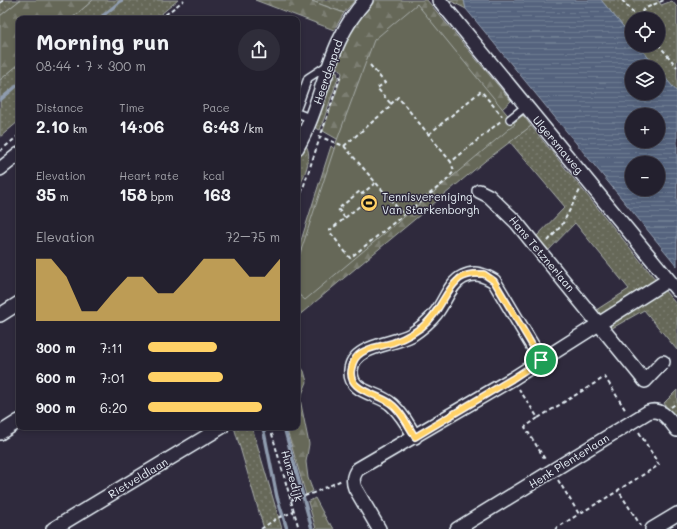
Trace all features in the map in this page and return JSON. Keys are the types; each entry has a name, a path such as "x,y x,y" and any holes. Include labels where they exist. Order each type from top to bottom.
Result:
{"street":[{"name":"Heerdenpad","path":"300,142 312,119 328,65 342,33 366,0"},
{"name":"Ulgersmaweg","path":"439,0 525,107 677,290"},
{"path":"0,169 16,156"},
{"name":"Hans Tetznerlaan","path":"479,191 489,196 516,222 645,381 663,362"},
{"path":"415,437 401,414 391,403 357,387 352,378 351,369 359,354 409,336 423,326 436,313 456,281 464,276 484,274 494,281 541,360"},
{"path":"376,524 353,482 354,474 358,469 512,379 668,280"},
{"path":"0,315 16,305"},
{"name":"Henk Plenterlaan","path":"457,529 648,412 659,411 677,430"},
{"path":"0,433 16,423"},
{"name":"Rietveldlaan","path":"53,529 217,430"},
{"path":"652,529 677,514"}],"lane":[{"path":"300,100 308,78 328,65"},
{"path":"510,119 525,107"},
{"path":"300,114 312,119"}],"path":[{"path":"0,3 4,0"},
{"path":"164,16 184,0"},
{"path":"622,0 632,12"},
{"path":"641,12 646,8 664,0"},
{"path":"665,52 677,67"},
{"path":"370,65 385,83 378,88 390,104"},
{"path":"429,134 481,90 504,118 451,162"},
{"path":"344,146 390,107 390,104 398,97 451,162 454,171 447,180 350,258 329,231 345,218 367,200 360,191 338,209 345,218"},
{"path":"300,198 310,173 319,137 344,146 375,183 378,184 404,214"},
{"path":"0,151 16,138"},
{"path":"539,251 562,225 578,193 587,180"},
{"path":"362,194 375,183"},
{"name":"Hunzedijk","path":"271,430 299,529"},
{"path":"290,500 311,494 354,474"},
{"path":"261,529 277,518 294,512"},
{"path":"555,529 579,514"}],"green space":[{"path":"0,0 20,0 0,16"},
{"path":"20,0 93,0 74,16 16,16 16,67 0,80 0,16"},
{"path":"93,0 178,0 159,16 74,16"},
{"path":"255,0 309,0 344,13 334,30"},
{"path":"309,0 355,0 344,13"},
{"path":"373,0 427,0 511,101 502,109 344,143 323,131 342,73 339,69 333,66 350,31 360,15"},
{"path":"449,0 464,0 466,9"},
{"path":"601,0 658,0 661,5 672,1 677,7 677,92 665,78 665,60 650,60 644,52 665,52 665,12 625,12 625,29"},
{"name":"Tennisvereniging Van Starkenborgh","path":"417,4 515,124 305,300 300,296 300,254 336,143 374,40"},
{"path":"16,67 16,124 0,137 0,80"},
{"path":"333,70 337,72 338,78 320,130 314,127"},
{"path":"523,115 531,126 485,161 300,315 300,244 331,146 339,153 351,260"},
{"path":"531,126 656,280 597,318 593,312 629,289 575,223 547,252 535,238 565,207 510,142"},
{"path":"305,144 309,155 307,168 300,185 300,152"},
{"path":"664,290 677,305 677,350 644,310 607,331 604,327"},
{"path":"300,366 304,371 307,382 300,399"},
{"path":"677,390 677,412 672,416 664,403"},
{"path":"300,399 309,444 306,462 308,478 313,491 306,495 287,430 300,430"},
{"path":"235,430 253,430 282,529 264,529"},
{"path":"315,498 329,524 331,524 334,529 316,529 308,502"}],"water":[{"path":"464,0 601,0 625,29 625,52 644,52 650,60 625,60 625,100 665,100 665,77 677,92 677,266 466,9"}],"waterway":[{"path":"103,16 122,0"},
{"path":"0,100 16,87"},
{"path":"264,430 277,497 287,529"},
{"path":"285,430 312,529"}],"place":[{"name":"Tennisvereniging Van Starkenborgh","path":"369,203"}],"route":[{"path":"473,274 484,274 494,281 541,360 415,437 401,414 391,403 379,396 366,393 357,387 352,378 351,369 359,354 409,336 423,326 436,313 456,281 464,276 473,274"}]}
